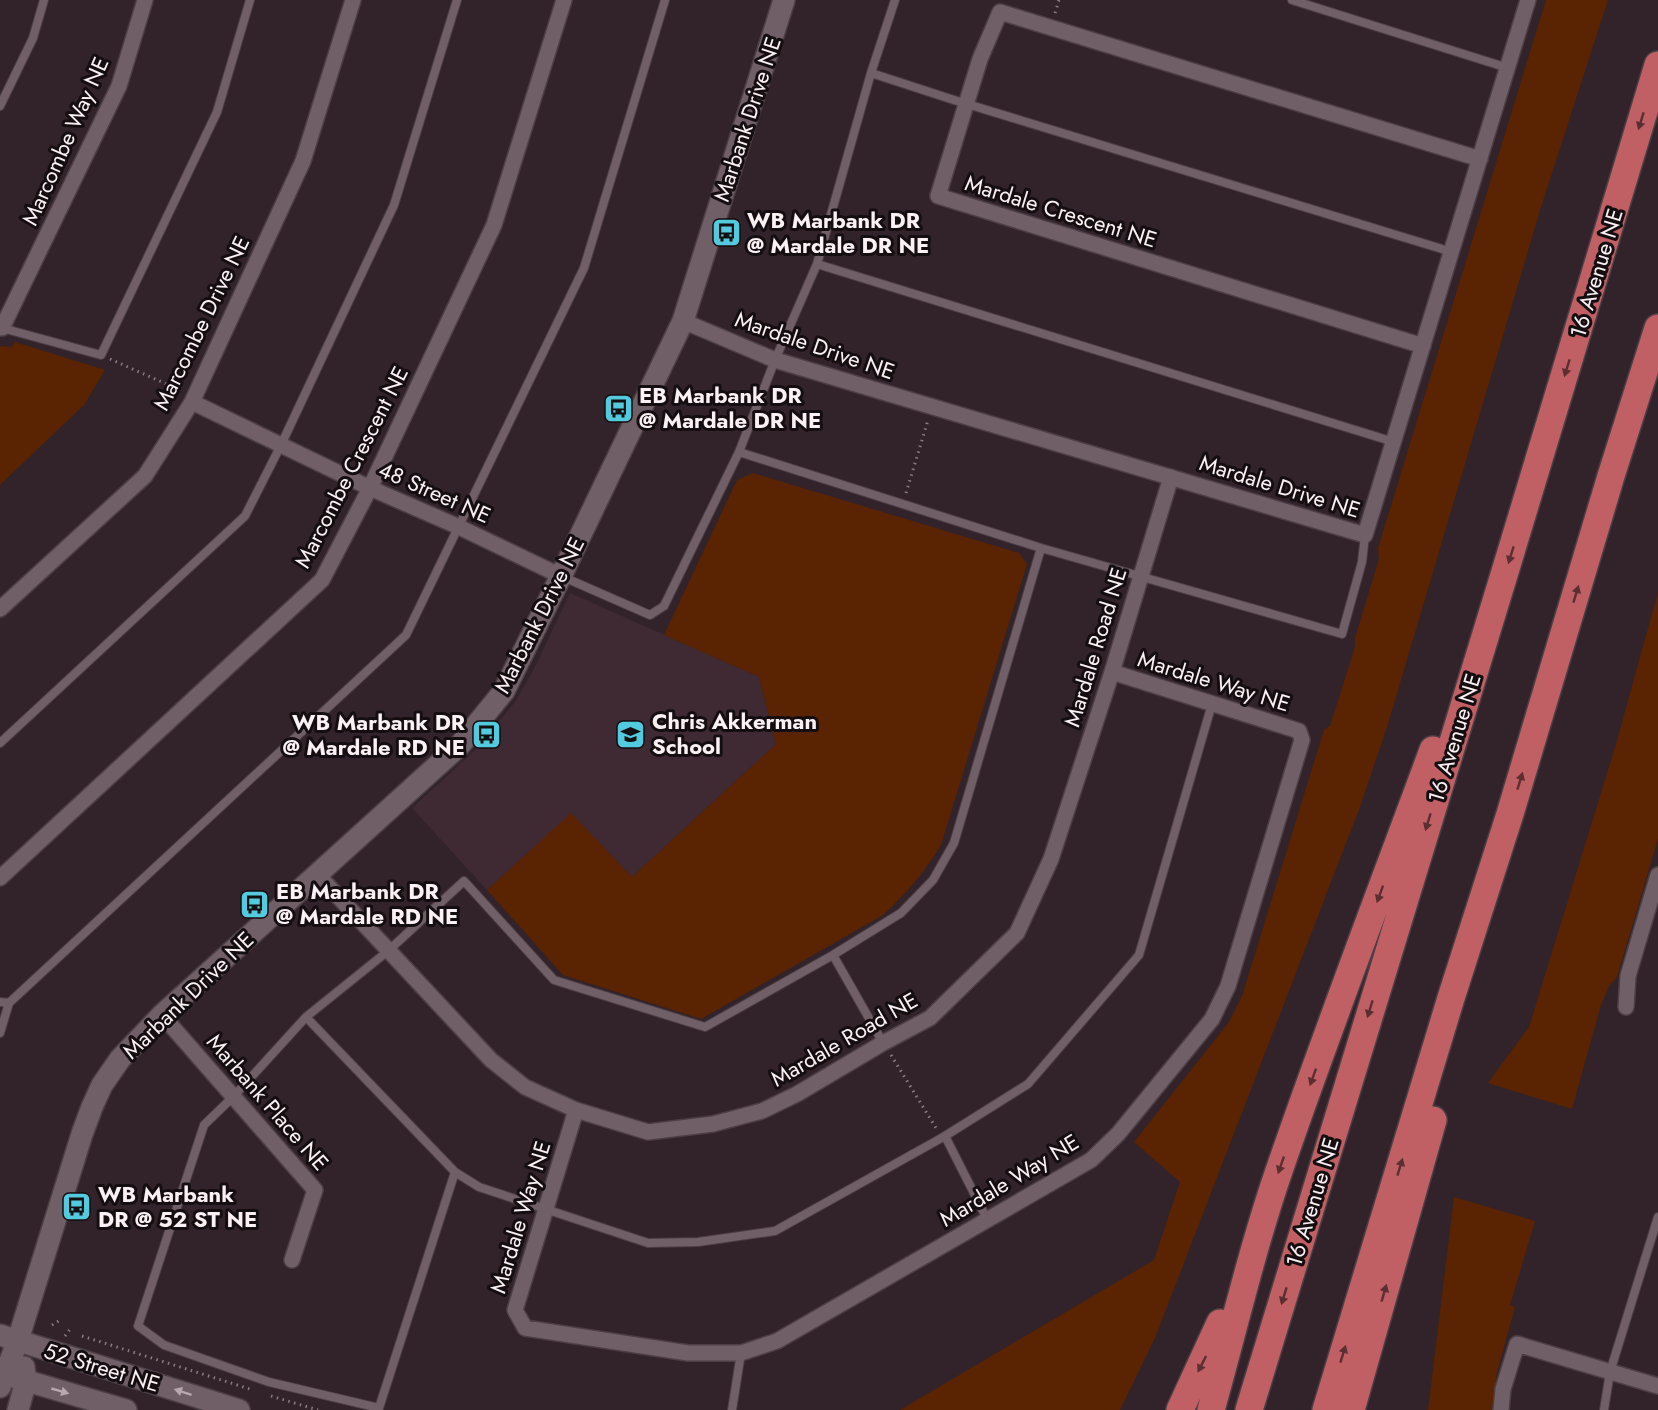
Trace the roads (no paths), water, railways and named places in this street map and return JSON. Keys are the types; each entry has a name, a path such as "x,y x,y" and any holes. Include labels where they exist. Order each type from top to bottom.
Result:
{"highway":[{"name":"16 Avenue NE","path":"1249,1410 1658,65"},
{"path":"1334,1407 1451,998 1658,328"},
{"path":"1210,1410 1234,1327 1246,1274 1281,1166 1464,664 1495,606"},
{"path":"1180,1410 1229,1303 1246,1274"}],"street":[{"name":"Marcombe Way NE","path":"1,328 119,87 145,0"},
{"name":"Marcombe Drive NE","path":"0,609 145,476 192,402 303,161 353,0"},
{"name":"Marcombe Crescent NE","path":"0,878 322,580 370,488 494,225 564,0"},
{"name":"Marbank Drive NE","path":"2,1378 9,1338 82,1134 102,1085 120,1059 162,1015 460,745 504,690 683,321 784,0"},
{"name":"Mardale Drive NE","path":"683,321 775,360 1365,535 1528,0"},
{"name":"Mardale Crescent NE","path":"1423,346 938,196 966,104 980,59 1000,12 1480,159"},
{"name":"48 Street NE","path":"192,402 370,488 459,527 561,576"},
{"name":"Mardale Road NE","path":"317,874 491,1060 525,1087 576,1110 648,1132 713,1124 762,1111 930,1018 1017,933 1051,859 1112,672 1171,477"},
{"name":"Mardale Way NE","path":"576,1110 515,1310 525,1328 688,1353 741,1353 777,1341 1091,1160 1118,1134 1212,1019 1228,986 1302,740 1299,731 1112,672"},
{"path":"1626,1007 1628,976 1658,875"},
{"name":"Marbank Place NE","path":"162,1015 315,1190 292,1260"},
{"path":"9,1338 26,1381 18,1410"},
{"name":"52 Street NE","path":"9,1338 239,1410"},
{"path":"1501,1410 1503,1389 1517,1344 1658,1386"},
{"name":"52 Street NE","path":"2,1378 26,1381 126,1410"}],"lane":[{"path":"0,106 33,38 44,0"},
{"path":"1,328 101,355 217,112 250,0"},
{"path":"0,743 245,516 394,205 457,0"},
{"path":"0,1033 9,1003 406,635 584,268 665,0"},
{"path":"561,576 650,615 664,606 739,452 775,360 817,264 871,73 895,0"},
{"path":"1292,0 1508,68"},
{"path":"871,73 1452,252"},
{"path":"817,264 1394,442"},
{"path":"739,452 1041,548 1342,634 1362,562 1365,535"},
{"path":"389,1410 269,1382 164,1345 138,1326 204,1125 234,1096 306,1017 388,951 464,881 554,980 705,1027 833,955 901,913 933,880 954,843 1041,548"},
{"path":"306,1017 455,1172 478,1187 648,1243 698,1242 775,1231 945,1136 1028,1084 1139,955 1212,704"},
{"path":"833,955 884,1043"},
{"path":"0,1002 9,1003"},
{"path":"945,1136 987,1219"},
{"path":"379,1408 455,1172"},
{"path":"1604,1410 1610,1372 1658,1216"},
{"path":"732,1410 741,1353"}],"place":[{"name":"WB Marbank DR @ Mardale DR NE","path":"726,233"},
{"name":"EB Marbank DR @ Mardale DR NE","path":"618,408"},
{"name":"Chris Akkerman School","path":"631,734"},
{"name":"WB Marbank DR @ Mardale RD NE","path":"486,735"},
{"name":"EB Marbank DR @ Mardale RD NE","path":"255,904"},
{"name":"WB Marbank DR @ 52 ST NE","path":"77,1207"}]}
